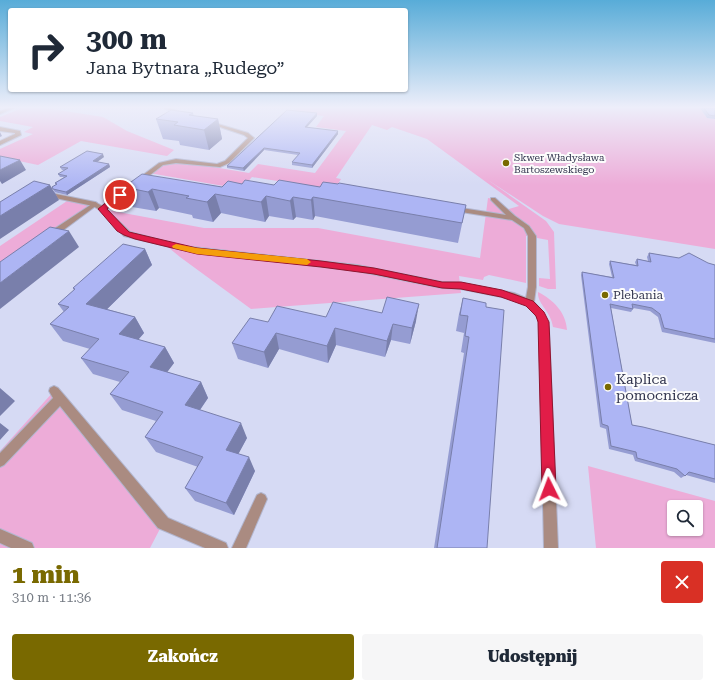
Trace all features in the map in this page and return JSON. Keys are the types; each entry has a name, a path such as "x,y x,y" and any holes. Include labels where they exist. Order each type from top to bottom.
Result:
{"street":[{"path":"0,144 18,135 18,134"},
{"path":"102,209 161,164 176,161 218,166 228,162 251,138 245,134"},
{"path":"36,191 95,204 127,234 183,248 363,269 442,285 461,286 502,293 530,303 540,314 544,329 551,548"},
{"path":"493,199 514,218 527,227 532,236 532,287 530,303"},
{"path":"44,240 95,204"},
{"path":"449,208 514,218"},
{"path":"0,461 57,394 163,523 221,548"},
{"path":"239,548 261,499"},
{"path":"0,536 27,548"}],"shaded area":[{"path":"31,134 133,134 174,150 167,156 81,141 38,165 0,157 0,149 33,134"},
{"path":"344,134 366,134 336,178 341,179 334,190 252,177 241,189 149,173 161,164 183,162 249,173 258,164 315,173"},
{"path":"411,134 715,134 715,249 559,224 543,216 488,180 546,221 554,232 556,289 548,289 539,286 539,278 550,279 548,240 526,236 526,283 489,275 484,277 483,280 459,276 461,293 251,309 163,243 135,236 102,209 204,228 318,228 480,258 488,198 493,199 505,210 519,206 427,139"},
{"path":"70,199 95,204 0,272 0,246"},
{"path":"538,292 554,303 562,313 567,330 553,327 550,316 538,296"},
{"path":"54,391 163,523 150,548 0,548 0,451"},
{"path":"588,466 715,501 715,548 596,548"}],"building":[{"path":"262,134 336,134 312,165 292,162 300,153 264,148 243,168 227,166"},
{"path":"87,151 103,154 93,161 109,164 66,192 53,189 52,187 57,184 55,183 67,176 58,174 68,168 60,167"},
{"path":"0,156 20,160 0,170"},
{"path":"142,174 222,187 228,181 242,184 245,180 274,185 279,180 320,187 323,182 339,183 466,205 462,223 313,197 311,200 293,197 290,201 266,196 261,202 215,194 207,202 186,198 189,196 152,189 148,192 124,187"},
{"path":"34,181 50,185 0,216 0,202"},
{"path":"50,227 69,231 0,283 0,262"},
{"path":"123,244 145,249 86,304 135,317 119,334 165,347 150,367 201,382 185,405 241,423 226,450 249,457 226,503 185,488 203,457 145,437 163,412 110,394 129,372 81,358 99,339 50,324 69,307 58,304 75,289 73,288"},
{"path":"649,253 679,258 689,253 715,265 715,339 664,328 660,314 652,308 632,304 633,309 610,304 632,425 715,445 715,479 689,472 685,476 677,469 637,458 636,452 611,446 608,426 602,424 582,272 614,278 610,261 638,266 637,259 651,262"},
{"path":"387,297 419,304 412,328 393,324 387,341 335,328 327,346 276,333 264,352 232,343 250,318 268,322 277,306 326,317 333,302 382,313"},
{"path":"463,298 486,303 486,307 504,310 487,548 437,548 469,337 465,336 468,316 460,315"}],"slow traffic":[{"path":"176,246 197,251 307,262"}],"place":[{"name":"Skwer Władysława Bartoszewskiego","path":"506,163"},
{"name":"Plebania","path":"605,295"},
{"name":"Kaplica pomocnicza","path":"608,387"}],"route":[{"path":"120,195 102,209 120,229 127,234 138,237 197,251 357,268 442,285 461,286 502,293 514,296 530,303 540,314 544,329 549,489"}]}
